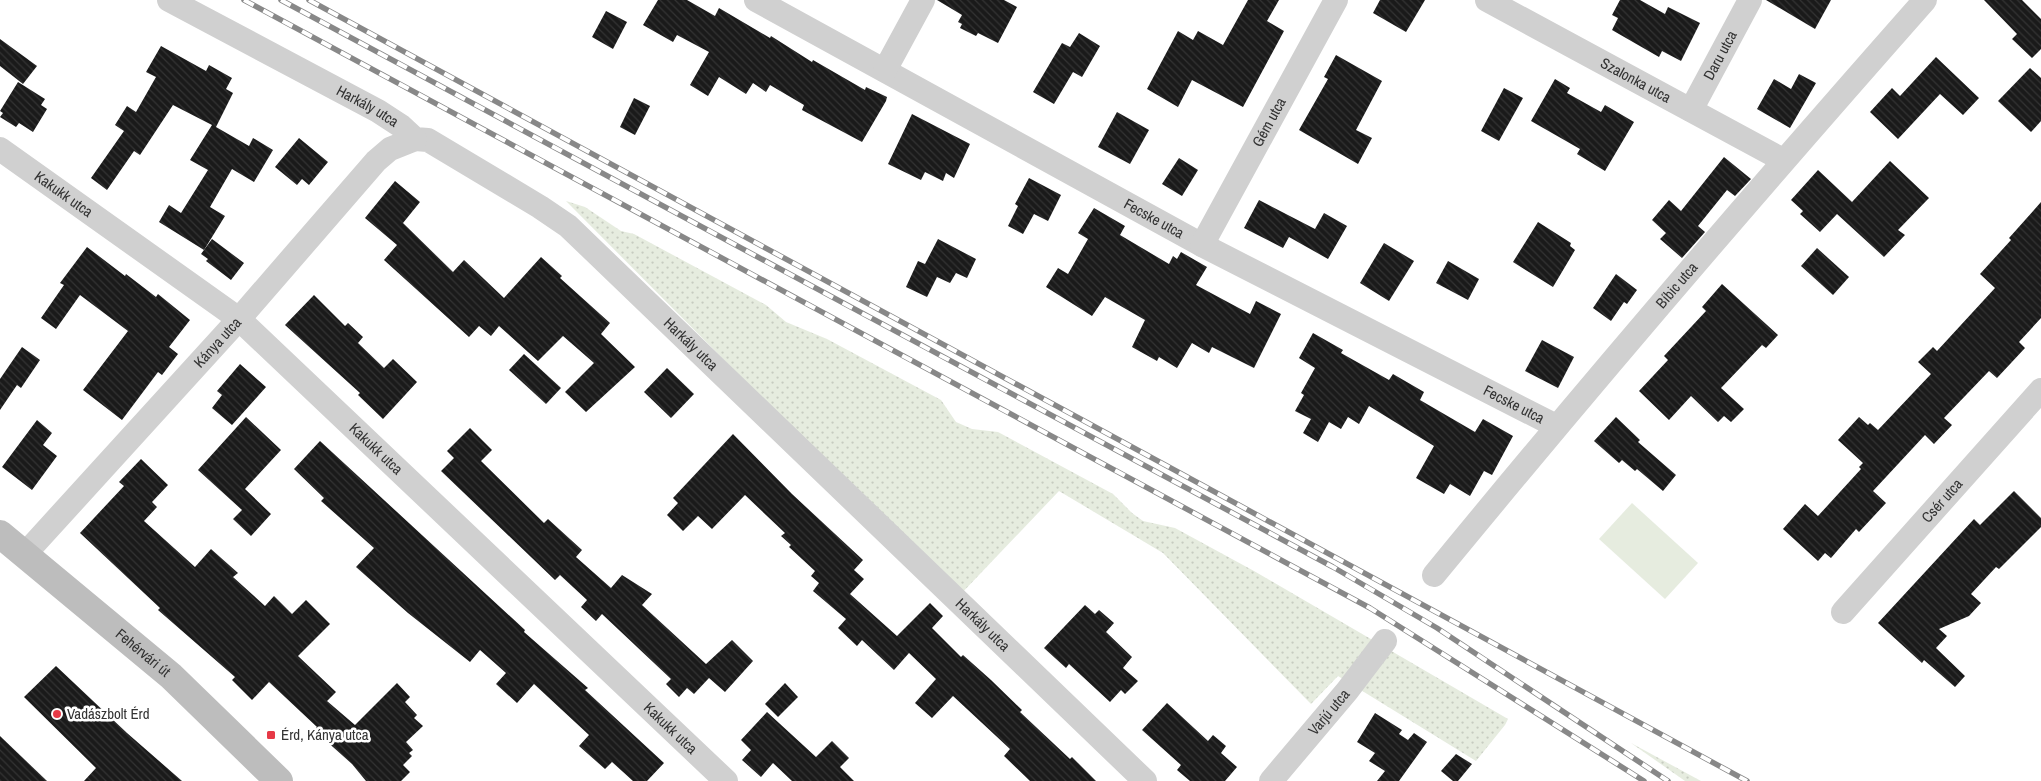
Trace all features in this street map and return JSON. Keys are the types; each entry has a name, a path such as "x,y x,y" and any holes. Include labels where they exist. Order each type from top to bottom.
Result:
{"main road":[{"name":"Fehérvári út","path":"0,534 171,676 280,781"}],"street":[{"name":"Harkály utca","path":"169,0 378,111 401,126 415,139 428,140 540,207 568,226 1145,781"},
{"name":"Fecske utca","path":"756,0 1202,246 1556,426"},
{"path":"885,70 923,0"},
{"name":"Gém utca","path":"1202,246 1336,0"},
{"name":"Szalonka utca","path":"1487,0 1783,160"},
{"name":"Daru utca","path":"1691,110 1750,0"},
{"name":"Bíbic utca","path":"1434,575 1556,426 1783,160 1925,0"},
{"name":"Kánya utca","path":"25,554 239,319 376,161 390,149 415,139"},
{"name":"Kakukk utca","path":"0,149 239,319 726,781"},
{"name":"Csér utca","path":"1843,612 2041,390"},
{"name":"Varjú utca","path":"1270,781 1347,692 1385,641"}],"shaded area":[{"path":"566,201 585,207 621,231 634,234 766,305 786,322 827,339 941,400 956,422 972,429 998,432 1113,494 1143,521 1175,528 1254,571 1508,719 1505,725 1476,761 1338,676 1311,704 1163,553 1059,491 959,596"},
{"path":"1632,503 1698,563 1665,599 1599,539"},
{"path":"1631,743 1701,781 1685,781"}],"building":[{"path":"658,0 687,0 715,16 719,8 770,38 771,36 812,62 813,60 865,90 866,87 887,97 886,101 862,142 802,110 804,105 770,85 766,92 753,83 746,94 719,77 708,96 690,85 709,52 677,35 673,42 643,25"},
{"path":"937,0 1004,0 1017,7 998,43 978,33 976,36 960,28 962,24 958,22 962,15"},
{"path":"1248,0 1279,0 1267,21 1284,31 1243,107 1192,80 1178,107 1147,89 1178,31 1193,40 1198,31 1223,45"},
{"path":"1380,0 1425,0 1406,32 1373,13"},
{"path":"1620,0 1640,0 1665,14 1668,7 1700,23 1681,61 1662,51 1659,57 1612,30 1618,18 1612,15"},
{"path":"1766,0 1831,0 1815,29"},
{"path":"1984,0 2022,0 2041,19 2041,49 2032,58 2012,39 2017,34"},
{"path":"606,11 627,22 613,49 592,37"},
{"path":"1079,33 1100,46 1082,77 1073,72 1054,104 1033,92 1062,43 1070,47"},
{"path":"0,39 37,66 23,84 0,66"},
{"path":"161,46 206,71 209,65 232,78 226,89 233,93 216,127 249,146 253,138 273,150 254,182 232,169 210,207 225,216 204,250 159,222 169,205 181,213 208,170 190,160 212,125 173,105 140,155 134,151 107,190 91,178 124,131 115,125 127,106 136,112 156,77 146,72"},
{"path":"1336,55 1382,81 1356,130 1372,138 1358,164 1299,130 1328,79 1324,77"},
{"path":"1936,57 1979,98 1963,115 1940,94 1898,139 1870,112 1892,88 1900,96"},
{"path":"2030,68 2041,78 2041,121 2031,132 1998,101"},
{"path":"1799,74 1816,83 1790,128 1757,109 1774,79 1791,89"},
{"path":"1555,79 1570,88 1567,93 1601,112 1605,105 1634,122 1605,171 1577,154 1580,149 1531,121"},
{"path":"18,82 45,99 41,105 47,109 33,132 19,123 16,127 0,117 3,113 0,111"},
{"path":"1504,88 1523,98 1499,141 1481,131"},
{"path":"634,98 650,106 635,135 620,127"},
{"path":"1117,112 1149,130 1130,164 1098,147"},
{"path":"912,114 970,144 954,178 946,173 943,181 925,172 921,180 888,164"},
{"path":"299,138 328,162 309,185 302,179 297,185 275,167"},
{"path":"1724,157 1751,179 1735,196 1727,190 1698,226 1705,232 1682,258 1660,239 1666,233 1652,220 1669,200 1681,211"},
{"path":"1179,158 1198,170 1182,196 1162,184"},
{"path":"1890,161 1929,198 1898,230 1905,235 1884,257 1837,214 1820,232 1800,214 1803,211 1791,200 1818,170 1852,202"},
{"path":"1029,178 1061,195 1048,221 1034,214 1023,234 1008,226 1018,206 1015,204"},
{"path":"395,181 420,202 403,223 453,272 464,260 504,298 541,257 562,276 560,278 610,323 601,334 635,367 586,412 565,392 594,363 563,336 538,361 499,326 491,336 479,326 469,337 384,260 397,245 365,218"},
{"path":"1259,200 1315,229 1324,213 1347,226 1328,259 1289,237 1283,248 1244,228"},
{"path":"2041,202 2041,318 2019,342 2025,348 1997,378 1989,371 1944,418 1952,425 1934,444 1925,435 1873,491 1886,503 1859,532 1856,529 1831,558 1825,553 1818,561 1783,529 1805,504 1818,516 1861,469 1859,467 1863,463 1838,440 1859,417 1868,425 1870,423 1878,430 1931,374 1918,362 1933,347 1937,351 1995,288 1980,274 2011,240 2009,238"},
{"path":"1094,208 1125,226 1120,235 1169,264 1173,256 1177,259 1181,252 1207,267 1196,285 1250,314 1256,301 1281,314 1254,368 1212,347 1209,353 1192,343 1177,368 1159,357 1157,361 1132,347 1145,320 1105,297 1092,316 1046,287 1058,268 1068,274 1088,239 1078,233"},
{"path":"1538,222 1571,243 1570,246 1575,250 1553,287 1513,262"},
{"path":"212,239 244,263 231,280 206,261 208,259 201,254"},
{"path":"938,239 976,259 967,278 956,273 950,283 937,277 927,297 906,287 918,261 925,264"},
{"path":"1384,243 1414,261 1389,301 1360,283"},
{"path":"87,247 156,297 158,294 190,320 169,347 178,354 162,375 158,372 122,420 83,390 128,331 80,295 56,329 41,318 64,285 60,283"},
{"path":"1817,248 1849,277 1833,295 1801,266"},
{"path":"1448,261 1479,279 1468,300 1436,283"},
{"path":"1616,274 1637,290 1627,304 1624,302 1611,321 1593,308"},
{"path":"1722,284 1778,335 1766,348 1762,345 1721,388 1744,409 1731,422 1724,416 1718,422 1691,396 1669,420 1639,391 1668,360 1664,356 1706,311 1702,307"},
{"path":"314,295 345,326 348,323 363,337 358,343 384,368 393,359 417,382 383,419 358,395 360,393 285,325"},
{"path":"1313,333 1343,350 1341,353 1389,380 1393,374 1424,392 1420,400 1475,432 1483,419 1513,436 1492,475 1484,471 1470,496 1450,484 1444,494 1416,478 1434,446 1369,406 1359,424 1348,417 1341,429 1329,422 1318,442 1303,433 1311,419 1295,411 1304,395 1301,393 1315,368 1299,358"},
{"path":"1542,340 1574,357 1558,388 1525,371"},
{"path":"22,347 40,360 21,388 17,385 0,410 0,379"},
{"path":"524,354 561,388 546,404 509,370"},
{"path":"240,364 266,387 232,425 212,408 222,395 217,391"},
{"path":"667,368 694,394 671,418 644,392"},
{"path":"246,417 281,450 245,489 271,514 251,536 233,519 242,510 198,470"},
{"path":"1616,417 1640,440 1638,442 1676,475 1663,491 1637,469 1635,471 1622,460 1619,463 1594,441"},
{"path":"37,420 52,433 43,445 57,456 32,490 2,467"},
{"path":"470,428 492,450 481,461 544,523 548,519 582,550 576,557 611,588 622,575 652,594 642,605 706,664 732,640 753,661 725,692 709,678 694,694 687,688 679,697 666,684 671,679 602,614 596,621 581,607 587,600 560,575 555,580 441,471 454,458 447,451"},
{"path":"733,434 792,494 863,560 854,570 864,579 850,594 897,636 930,603 943,616 932,628 961,657 963,655 991,680 1022,710 1020,712 1070,759 1072,757 1096,781 1030,781 1004,756 1010,749 953,696 932,718 915,703 936,679 909,653 894,670 862,640 857,646 838,628 846,619 813,591 819,583 811,576 815,571 789,547 791,545 781,536 785,533 745,495 712,529 698,516 683,531 667,515 678,503 673,498"},
{"path":"320,441 525,630 524,632 588,688 585,690 664,763 647,781 633,781 612,762 605,769 579,746 589,735 534,684 517,703 496,684 506,673 480,650 470,662 408,613 356,567 374,548 321,501 324,498 294,469"},
{"path":"141,459 168,485 152,502 157,507 144,521 195,567 211,549 238,573 233,577 265,606 274,596 292,614 306,600 330,624 298,656 336,692 327,701 355,725 397,683 410,697 405,702 417,715 414,718 423,726 406,742 413,750 409,753 412,756 403,765 410,772 401,781 366,781 352,764 314,730 317,727 269,682 252,700 232,680 235,677 158,610 160,608 80,533 124,486 119,482"},
{"path":"2014,491 2041,518 2041,527 1999,569 1996,567 1971,594 1981,603 1969,616 1939,629 1947,636 1936,648 1965,676 1955,687 1924,660 1922,663 1878,623 1974,519 1980,525"},
{"path":"1085,605 1095,614 1099,610 1114,623 1106,632 1132,657 1123,668 1138,681 1125,694 1121,690 1110,702 1069,664 1066,668 1044,648"},
{"path":"56,666 127,733 182,781 84,781 96,768 24,697"},
{"path":"785,683 798,697 778,717 765,704"},
{"path":"1167,703 1208,741 1213,735 1226,746 1221,753 1237,767 1225,781 1190,781 1177,770 1181,765 1142,730"},
{"path":"767,712 816,757 832,741 849,758 840,767 854,781 792,781 773,763 761,777 742,760 751,750 741,740"},
{"path":"1375,713 1402,730 1399,734 1408,740 1414,733 1427,742 1399,781 1377,781 1385,771 1369,761 1375,753 1357,742"},
{"path":"0,736 47,781 0,781"},
{"path":"1456,754 1472,764 1458,781 1453,781 1441,771"}],"railway":[{"path":"244,0 1370,608 1644,781"},
{"path":"281,0 1333,567 1437,628 1668,781"},
{"path":"309,0 1747,781"}],"place":[{"name":"Vadászbolt Érd","path":"57,714"},
{"name":"Érd, Kánya utca","path":"271,735"}]}
